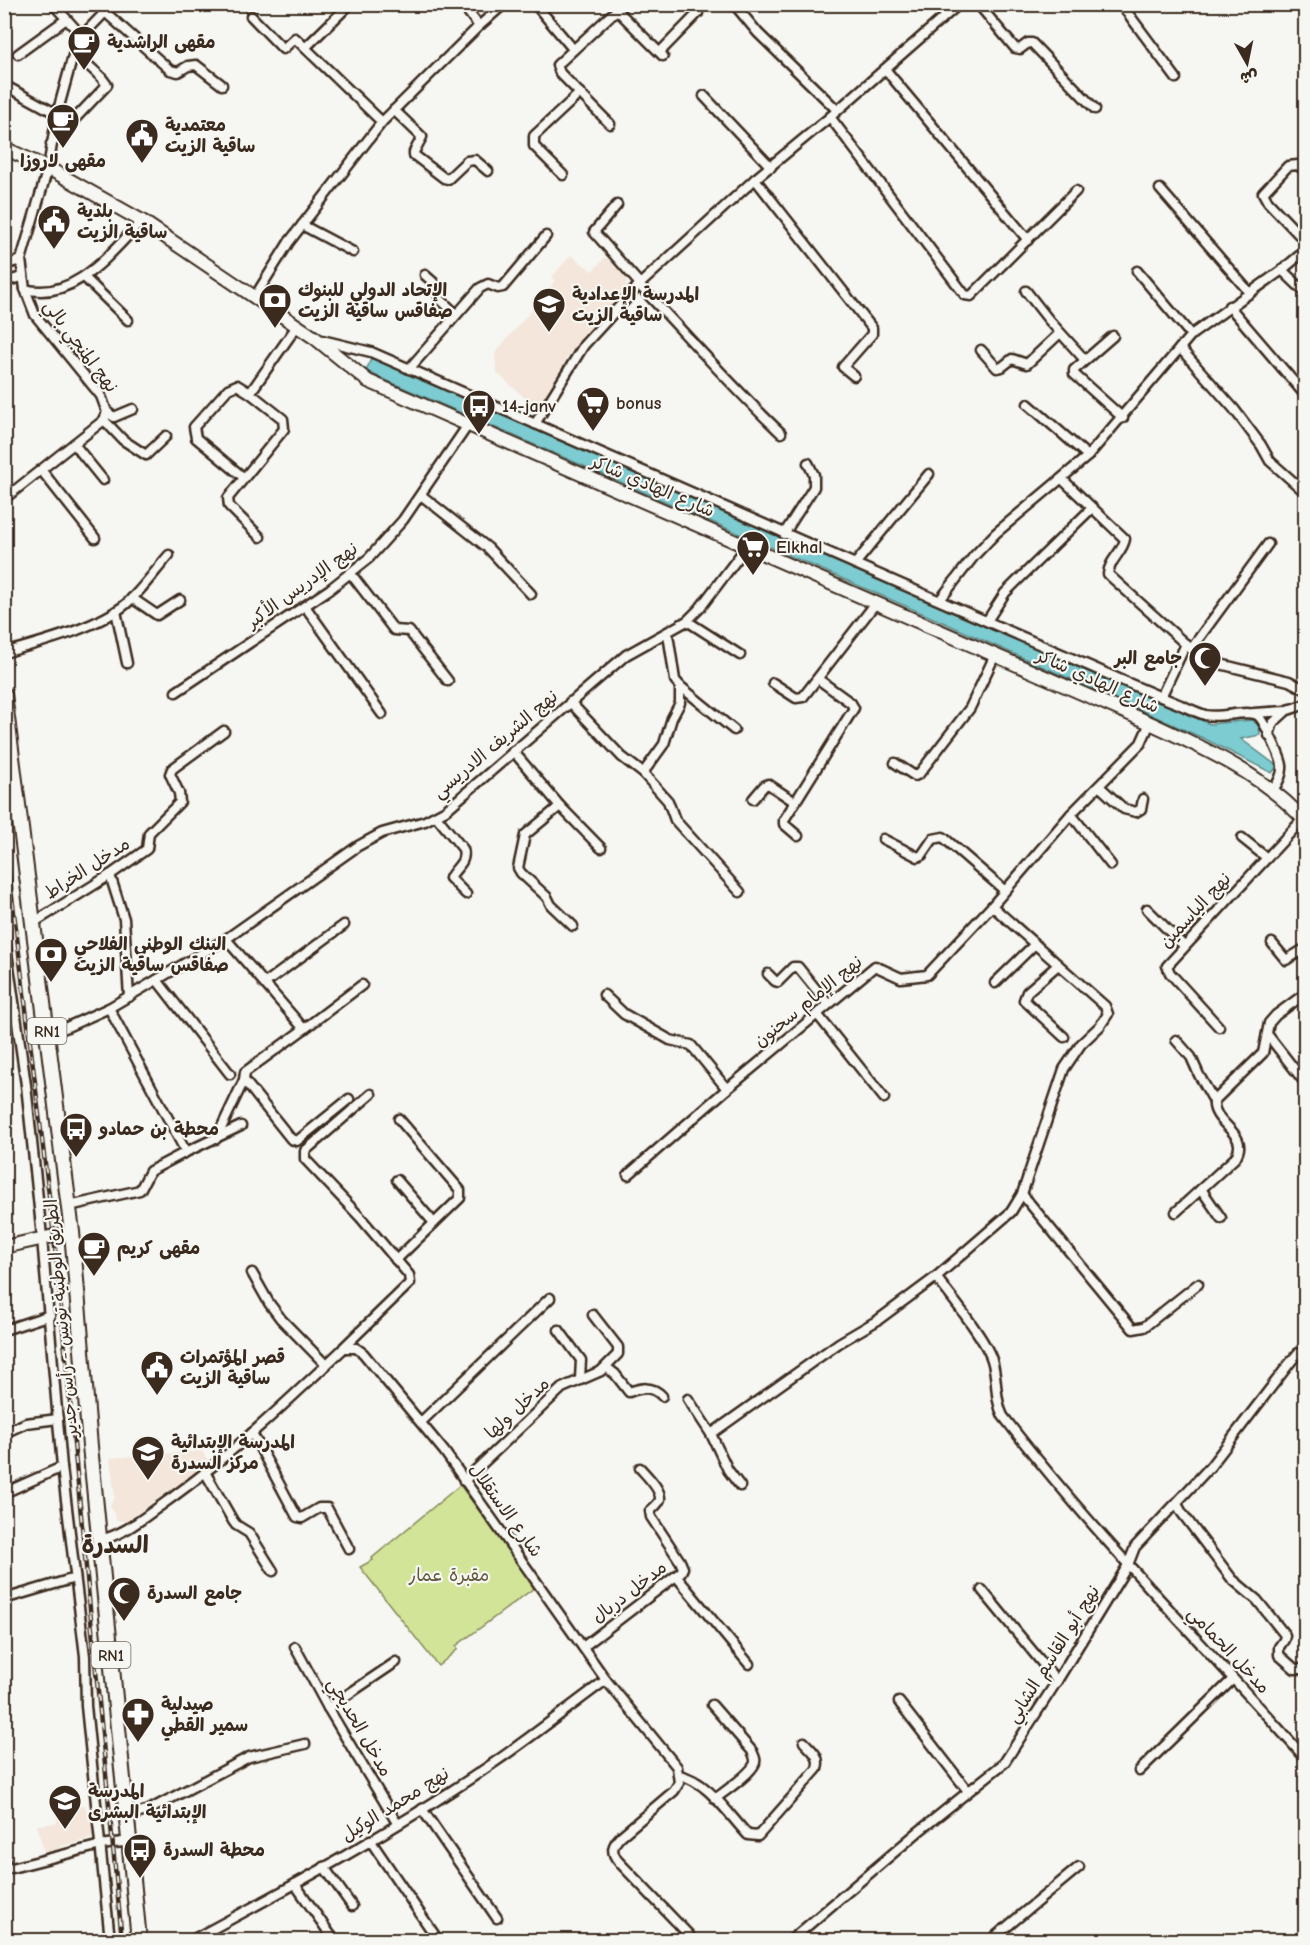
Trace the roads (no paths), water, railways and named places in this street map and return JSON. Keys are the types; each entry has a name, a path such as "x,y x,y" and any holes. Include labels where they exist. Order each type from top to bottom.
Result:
{"main road":[{"name":"شارع الهادي شاكر","path":"4,148 48,168 142,221 315,338 368,381 1150,723 1229,763 1274,790 1304,820"},
{"name":"الطريق الوطنية تونس - رأس جدير","path":"4,694 72,1232 99,1540 140,1941"},
{"path":"4,1247 72,1232"}],"street":[{"path":"53,4 65,20 82,36"},
{"name":"نهج المنجي بالي","path":"4,499 42,471 106,416 101,396 35,315 25,289 21,260 48,168 57,114 74,52 82,36 113,4"},
{"path":"304,48 350,4"},
{"path":"462,4 479,26"},
{"path":"254,298 289,242 382,122 504,4"},
{"path":"535,4 573,49"},
{"path":"734,4 758,33 837,110"},
{"path":"536,424 584,345 639,285 755,179 959,4"},
{"path":"978,4 1016,48 1020,49 1032,43 1095,109"},
{"path":"1121,4 1176,78"},
{"path":"610,124 557,69 559,61 620,7 662,54 698,13"},
{"path":"105,12 170,70 178,72 188,66 196,65 222,85"},
{"path":"251,16 283,49 295,38 382,122"},
{"path":"18,54 65,20"},
{"path":"51,144 107,85 74,52"},
{"path":"885,69 1028,240"},
{"path":"4,86 57,114"},
{"path":"563,175 534,146 533,140 580,93"},
{"path":"704,96 771,166"},
{"path":"394,110 423,137 414,155 444,178 448,179 470,160 475,160 488,171"},
{"path":"830,117 965,295 971,296 1076,191"},
{"path":"1305,172 1298,165 1287,166 1263,193 1268,202 1305,242"},
{"path":"755,179 872,328 872,334 843,367 854,376"},
{"path":"1160,189 1250,293"},
{"path":"617,205 594,232 639,285 741,395 781,433"},
{"path":"25,289 47,292 85,278 142,221"},
{"path":"302,225 353,252"},
{"path":"409,369 483,285 503,287 546,236"},
{"path":"940,600 974,556 996,533 1088,456 1123,418 1191,335 1282,270 1305,250"},
{"path":"4,265 21,260"},
{"path":"1282,270 1305,293"},
{"path":"1137,271 1191,335"},
{"path":"424,275 433,282 440,299 456,314"},
{"path":"4,282 22,277"},
{"path":"85,278 128,320"},
{"path":"1026,291 1085,360"},
{"path":"1229,306 1305,396"},
{"path":"250,393 297,326"},
{"path":"981,350 997,368 1012,359 1027,364 1060,333"},
{"path":"1113,336 1074,370 1075,376 1123,418"},
{"path":"315,338 371,352 784,534 1205,714 1216,716 1285,711 1305,704"},
{"path":"1180,348 1234,409 1270,461 1305,494"},
{"path":"243,477 196,438 194,428 228,389 237,385 283,419 284,429 228,498 229,506 260,537"},
{"path":"1029,404 1088,456"},
{"path":"106,416 114,417 133,409"},
{"path":"106,416 123,440 146,455 166,436"},
{"name":"نهج الإدريس الأكبر","path":"177,692 351,574 369,558 403,520 468,425"},
{"path":"74,444 103,480"},
{"path":"784,534 814,487 814,475 808,463"},
{"path":"42,471 95,538"},
{"path":"855,564 929,474"},
{"path":"1062,479 1125,539 1109,567 1108,574 1189,647 1224,665 1289,681 1305,690"},
{"path":"421,495 488,548 531,594"},
{"path":"987,621 1011,587 1092,508"},
{"path":"1161,697 1189,647 1268,544"},
{"name":"نهج الشريف الادريسي","path":"47,1036 109,1008 226,939 358,846 387,831 424,821 446,810 626,655 650,640 668,634 687,621 700,608 747,546"},
{"path":"4,653 58,636 116,611 132,597 169,555"},
{"path":"351,574 394,630 409,632 447,681"},
{"path":"132,597 157,615 180,600"},
{"path":"773,683 800,698 806,695 875,604"},
{"path":"305,606 382,714"},
{"path":"116,611 127,663"},
{"path":"687,621 740,655"},
{"path":"668,634 675,680 734,730"},
{"path":"895,763 915,776 918,775 970,708 994,655"},
{"path":"798,836 784,822 853,712 851,703 818,679"},
{"path":"643,773 664,744 672,718 680,703 680,686"},
{"path":"570,702 622,757 643,773 668,801 675,820 740,892"},
{"path":"1269,735 1273,723 1285,711"},
{"path":"1251,713 1262,719 1281,760 1279,781 1274,790"},
{"name":"نهج الإمام سحنون","path":"628,1175 875,966 901,978 927,975 992,906 1071,814 1141,743 1150,723"},
{"name":"مدخل الخراط","path":"33,923 147,849 149,833 180,802 179,793 170,774 172,769 224,731"},
{"path":"513,751 560,806 601,848"},
{"path":"753,799 768,784 795,802"},
{"path":"1099,786 1124,809 1136,812 1141,809 1143,799"},
{"path":"560,806 525,835 518,868 548,897 551,905 573,926"},
{"path":"1071,814 1112,865"},
{"path":"436,816 463,849 462,863 450,878 466,894"},
{"name":"نهج الياسمين","path":"1219,1027 1168,970 1170,962 1304,820"},
{"path":"883,839 918,857 933,839 943,837 1004,890"},
{"path":"1242,838 1267,858"},
{"path":"110,875 124,919 129,997"},
{"path":"711,1434 839,1343 878,1320 936,1278 1011,1212 1022,1194 1064,1069 1077,1050 1106,1020 1108,1014 1105,1006 992,906"},
{"path":"1147,909 1184,946"},
{"path":"264,984 345,925"},
{"path":"4,932 26,1085 50,1315 62,1467 85,1656 86,1706 110,1941"},
{"path":"226,939 304,1029"},
{"path":"1272,943 1286,960 1305,948"},
{"path":"995,982 1035,944"},
{"path":"1058,964 1027,992 1024,1000 1064,1037"},
{"path":"768,974 778,982 793,968 798,967 828,1004"},
{"path":"157,980 230,1074"},
{"path":"216,1139 244,1080 245,1072 362,985"},
{"path":"1214,1101 1260,1056 1264,1050 1269,1023 1305,993"},
{"path":"604,995 631,1018 670,1040 691,1045 727,1089"},
{"path":"109,1008 186,1152"},
{"path":"817,1014 884,1098"},
{"path":"1267,1034 1305,1084"},
{"path":"1176,1040 1191,1057 1214,1101 1215,1111 1240,1144 1240,1151 1235,1158 1176,1212"},
{"path":"244,1080 291,1139 297,1141 349,1100"},
{"path":"99,1540 113,1537 139,1521 206,1472 326,1365 410,1283 409,1275 305,1159 305,1151 371,1094"},
{"path":"396,1260 460,1198 460,1190 399,1119"},
{"path":"69,1206 140,1190 150,1171 241,1125"},
{"path":"397,1180 434,1223"},
{"path":"1201,1189 1221,1218"},
{"path":"1022,1194 1133,1329 1144,1327 1198,1284"},
{"path":"252,1273 281,1319 326,1365"},
{"name":"مدخل الحمامي","path":"936,1278 992,1358 998,1405 1003,1416 1128,1565 1305,1759"},
{"path":"421,1422 550,1298"},
{"path":"4,1330 50,1315"},
{"path":"593,1315 618,1347 618,1354 606,1367 615,1374 629,1392 642,1387 658,1391 662,1396"},
{"path":"559,1330 581,1360 580,1379"},
{"name":"شارع الاستقلال","path":"344,1348 356,1348 363,1353 421,1422 606,1680 677,1767 679,1775"},
{"name":"نهج أبو القاسم الشابي","path":"791,1941 1004,1763 1128,1565 1136,1546 1210,1467 1289,1364 1298,1353 1305,1350"},
{"name":"مدخل ولها","path":"464,1481 562,1388 606,1367"},
{"path":"688,1399 711,1434 728,1470 740,1485"},
{"path":"4,1433 21,1424 58,1419"},
{"path":"252,1433 297,1517 302,1518 319,1508 327,1508 349,1549"},
{"path":"4,1493 62,1467"},
{"name":"مدخل دربال","path":"583,1647 681,1572 682,1564 651,1517 650,1511 659,1502 658,1490 640,1468"},
{"path":"206,1472 236,1525 249,1533 273,1571"},
{"path":"1177,1504 1232,1579 1257,1600 1285,1635 1279,1647 1279,1655 1295,1669 1303,1669 1305,1672"},
{"path":"676,1576 749,1665"},
{"path":"4,1599 75,1578"},
{"path":"982,1590 1057,1681"},
{"name":"مدخل الحديجي","path":"295,1647 397,1823"},
{"path":"328,1707 396,1662"},
{"name":"نهج محمد الوكيل","path":"192,1941 295,1884 422,1809 494,1762 606,1680"},
{"path":"1140,1771 1232,1680"},
{"path":"899,1702 968,1791"},
{"path":"712,1706 752,1751 755,1758 755,1764 748,1772 715,1799"},
{"path":"688,1939 614,1856 612,1849 615,1842 674,1791 679,1783 679,1775 695,1779 748,1835 758,1836 817,1769 818,1757 804,1742"},
{"path":"127,1816 147,1811 249,1757 305,1744"},
{"path":"422,1809 497,1918"},
{"path":"370,1840 438,1941"},
{"path":"4,1859 6,1869 101,1845 130,1842"},
{"path":"324,1867 352,1906"},
{"path":"991,1941 1079,1867"},
{"path":"295,1884 334,1941"}],"water":[{"path":"372,356 1210,724 1252,720 1259,726 1260,735 1241,739 1277,766 1272,773 1205,739 947,624 388,381 366,371"}],"railway":[{"path":"4,832 54,1236 122,1940"}],"place":[{"name":"مقهى الراشدية","path":"84,71"},
{"name":"مقهى لاروزا","path":"63,149"},
{"name":"معتمدية ساقية الزيت","path":"142,164"},
{"name":"بلدية ساقية الزيت","path":"54,250"},
{"name":"الإتحاد الدولي للبنوك صفاقس ساقية الزيت","path":"275,329"},
{"name":"المدرسة الإعدادية ساقية الزيت","path":"549,333"},
{"name":"bonus","path":"593,432"},
{"name":"14-janv","path":"479,435"},
{"name":"Elkhal","path":"753,576"},
{"name":"جامع البر","path":"1205,687"},
{"name":"البنك الوطني الفلاحي صفاقس ساقية الزيت","path":"51,983"},
{"name":"محطة بن حمادو","path":"76,1158"},
{"name":"مقهى كريم","path":"94,1277"},
{"name":"قصر المؤتمرات ساقية الزيت","path":"157,1396"},
{"name":"المدرسة الإبتدائية مركز السدرة","path":"148,1481"},
{"name":"جامع السدرة","path":"124,1622"},
{"name":"صيدلية سمير القطي","path":"138,1743"},
{"name":"المدرسة الإبتدائية البشرى","path":"65,1830"},
{"name":"محطة السدرة","path":"140,1879"}],"district":[{"name":"السدرة","path":"115,1545"}],"park label":[{"name":"مقبرة عمار","path":"449,1575"}]}
